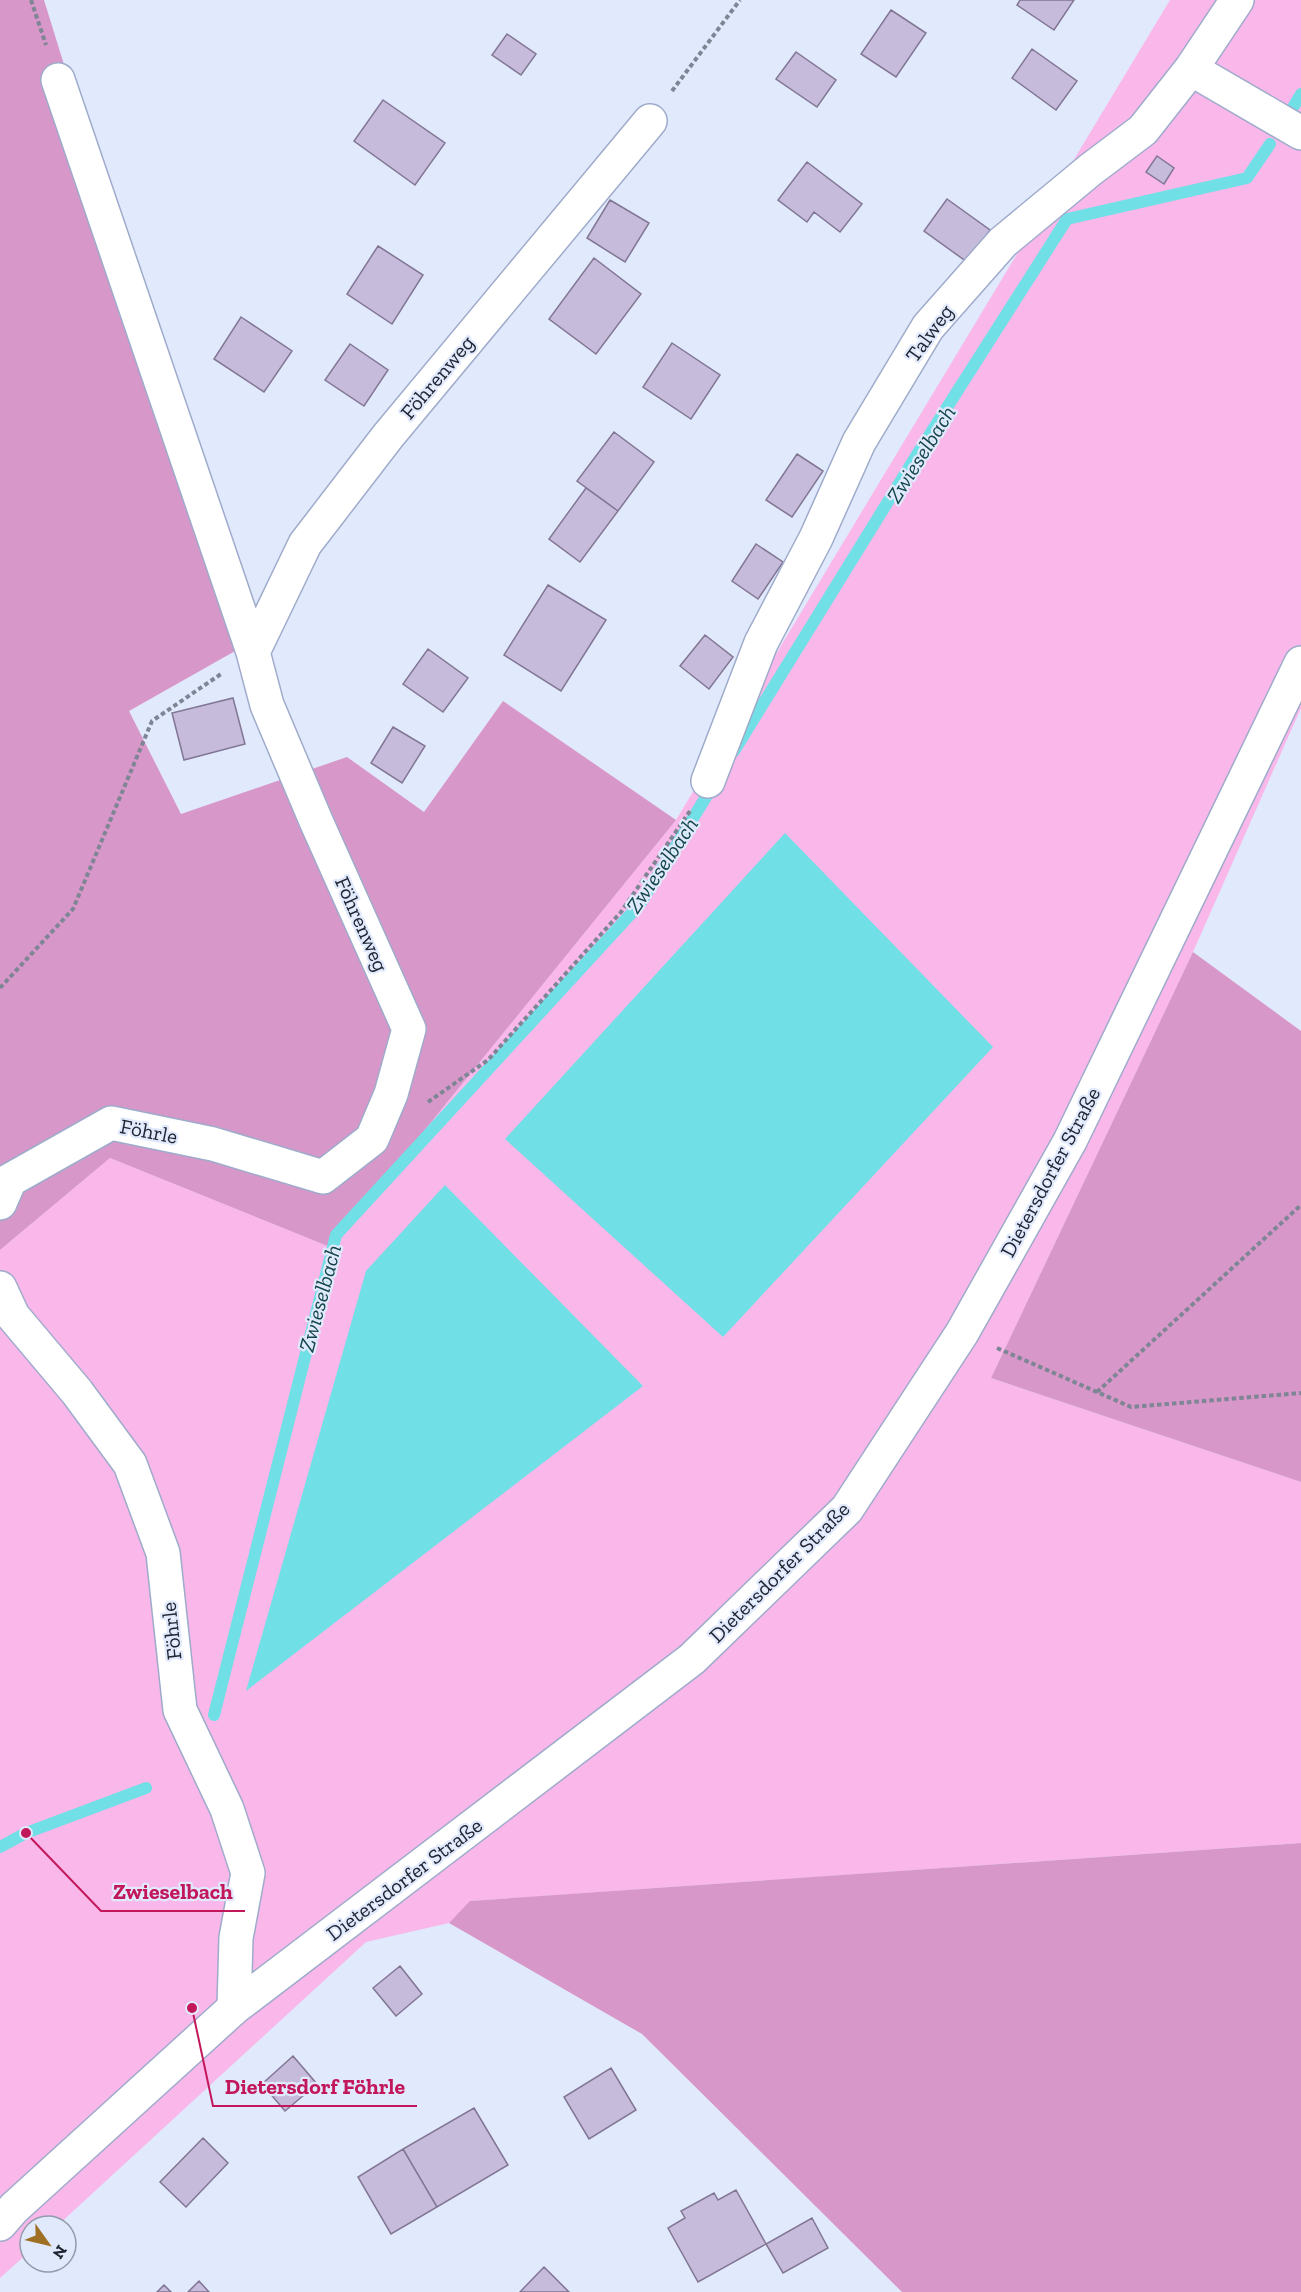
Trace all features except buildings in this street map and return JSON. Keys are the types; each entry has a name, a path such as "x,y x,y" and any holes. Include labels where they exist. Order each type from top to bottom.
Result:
{"street":[{"name":"Talweg","path":"708,781 761,643 816,538 859,442 928,327 1003,242 1090,170 1143,130 1191,69 1238,0"},
{"path":"1191,69 1301,133"},
{"name":"Föhrenweg","path":"58,80 254,652 272,715 325,841 409,1029 392,1094 372,1139 323,1177"},
{"name":"Föhrenweg","path":"254,652 305,544 388,436 650,121"},
{"name":"Dietersdorfer Straße","path":"0,2224 14,2208 234,2008 692,1659 847,1509 962,1333 1070,1141 1301,663"},
{"name":"Föhrle","path":"0,1203 10,1180 111,1123 213,1144 323,1177"},
{"name":"Föhrle","path":"0,1288 13,1316 77,1392 130,1464 163,1553 180,1710 227,1809 248,1873 236,1938 234,2008"}],"path":[{"path":"31,0 58,80"},
{"path":"650,121 740,0"},
{"path":"0,988 73,909 152,720 254,652"},
{"path":"423,1106 488,1060 621,912 671,841 708,781"},
{"path":"1097,1392 1301,1204"},
{"path":"962,1333 1131,1407 1301,1393"}],"shaded area":[{"path":"0,0 44,0 244,646 129,711 181,814 347,757 424,812 503,701 676,820 330,1247 110,1158 0,1250"},
{"path":"1170,0 1301,0 1301,708 1193,952 991,1378 1301,1482 1301,1843 471,1901 449,1923 366,1942 70,2214 18,2214 18,2262 0,2278 0,1250 110,1158 330,1247 676,820"},
{"path":"785,833 993,1047 723,1337 505,1139"},
{"path":"1193,952 1301,1031 1301,1482 991,1378"},
{"path":"445,1185 643,1386 246,1691 366,1271"},
{"path":"1301,1843 1301,2292 902,2292 642,2034 449,1923 470,1901"}],"waterway":[{"name":"Zwieselbach","path":"1292,109 1301,94"},
{"name":"Zwieselbach","path":"734,751 918,453 1067,219 1247,178 1270,144"},
{"name":"Zwieselbach","path":"214,1715 336,1235 640,904 714,784"},
{"name":"Zwieselbach","path":"0,1847 26,1833 146,1788"}],"place":[{"name":"Zwieselbach","path":"26,1833"},
{"name":"Dietersdorf Föhrle","path":"192,2008"}]}
